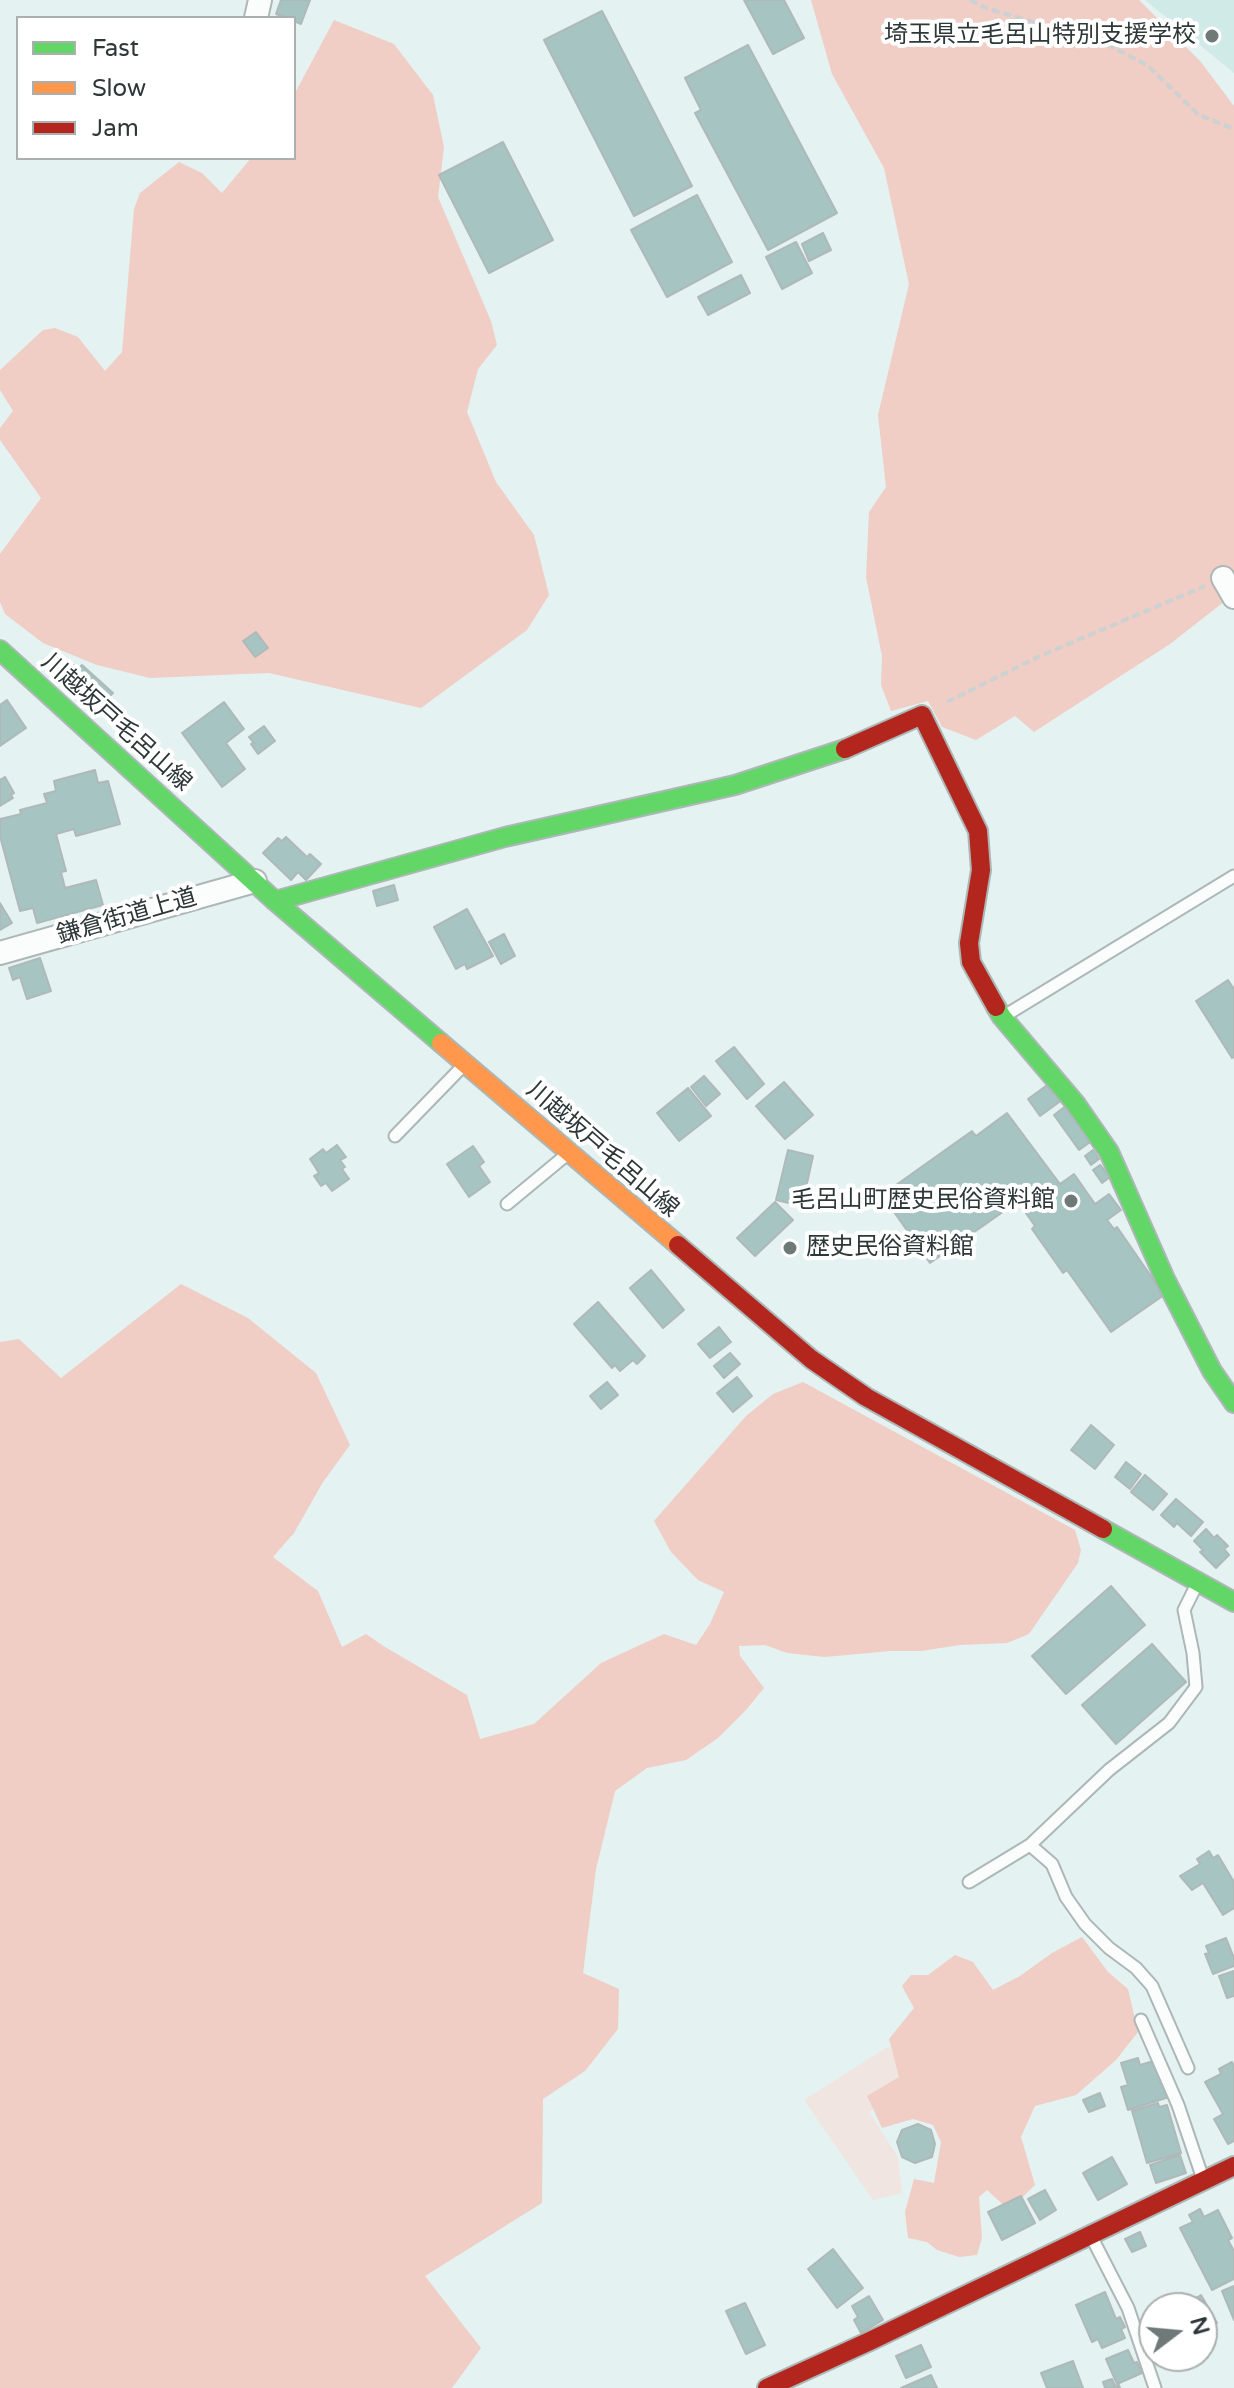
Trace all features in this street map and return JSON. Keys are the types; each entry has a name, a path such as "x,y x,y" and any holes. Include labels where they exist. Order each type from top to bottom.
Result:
{"street":[{"name":"川越坂戸毛呂山線","path":"0,650 275,901 811,1359 866,1397 1234,1602"},
{"path":"275,901 505,837 735,785 849,748 922,715 978,831 981,870 969,943 971,962 1002,1017 1075,1103 1109,1152 1165,1279 1212,1371 1234,1403"},
{"name":"鎌倉街道上道","path":"0,953 255,881"},
{"path":"767,2388 859,2347 1234,2166"}],"lane":[{"path":"1002,1017 1234,876"},
{"path":"395,1136 465,1064"},
{"path":"507,1204 569,1153"},
{"path":"969,1882 1030,1845 1109,1770 1169,1723 1196,1687 1184,1610 1198,1582"},
{"path":"1030,1845 1052,1864 1066,1897 1085,1924 1152,1986 1188,2068"},
{"path":"1141,2020 1178,2105 1204,2180"},
{"path":"1090,2233 1128,2308 1155,2388"}],"path":[{"path":"970,0 986,8 1106,44 1147,65 1199,115 1234,129"},
{"path":"922,715 1040,656 1229,588"}],"shaded area":[{"path":"811,0 1139,0 1200,61 1234,106 1234,594 1170,644 1034,732 1015,716 976,740 942,727 928,701 891,711 881,685 882,656 866,577 869,512 886,487 878,415 909,284 884,168 832,74"},
{"name":"埼玉県立毛呂山特別支援学校","path":"1145,0 1234,0 1234,73"},
{"path":"334,20 394,44 433,95 444,147 438,197 491,321 497,345 478,369 467,412 496,482 534,535 549,595 527,630 421,708 269,673 150,678 97,665 43,643 5,614 0,602 0,554 41,498 0,440 0,428 13,411 0,390 0,370 43,330 55,328 78,337 105,371 122,352 134,209 140,193 179,162 202,173 222,193 249,160 296,160 296,91"},
{"path":"181,1284 248,1318 316,1373 350,1445 323,1482 294,1533 273,1557 318,1591 342,1647 366,1634 467,1695 480,1739 534,1724 601,1663 664,1634 696,1645 710,1624 724,1592 698,1580 671,1552 654,1521 746,1416 773,1394 803,1382 1075,1530 1081,1550 1078,1563 1029,1634 1007,1643 825,1657 787,1653 765,1645 739,1646 740,1656 764,1688 746,1710 718,1738 686,1760 647,1768 615,1791 596,1869 583,1973 619,1989 618,2029 585,2071 543,2099 542,2203 425,2276 481,2348 452,2388 0,2388 0,1342 19,1339 61,1378"},
{"path":"1082,1937 1108,1972 1128,1989 1138,2032 1116,2060 1076,2095 1035,2106 1021,2137 1035,2185 1009,2210 987,2190 979,2197 982,2238 977,2255 959,2257 937,2250 927,2242 908,2238 905,2212 914,2179 934,2183 941,2142 933,2125 913,2119 882,2128 867,2096 899,2077 889,2039 914,2008 902,1986 911,1975 928,1975 955,1955 973,1962 993,1990"},
{"path":"889,2046 906,2076 869,2112 898,2157 902,2193 873,2200 804,2100"}],"building":[{"path":"281,0 310,0 301,24 296,22 296,16 276,14"},
{"path":"744,0 784,0 804,38 773,54"},
{"path":"602,11 692,186 634,216 544,40"},
{"path":"748,45 837,213 768,250 695,113 701,110 685,78"},
{"path":"503,142 553,240 489,273 439,175"},
{"path":"697,195 732,262 667,297 631,230"},
{"path":"823,233 831,250 809,261 802,244"},
{"path":"796,242 812,273 782,289 766,257"},
{"path":"741,275 750,293 708,315 698,297"},
{"path":"256,632 268,648 255,657 243,641"},
{"path":"74,665 78,669 82,665 113,693 95,706 80,692 78,694 61,679"},
{"path":"7,700 26,728 0,746 0,705"},
{"path":"224,702 244,729 226,743 245,769 222,787 182,733"},
{"path":"264,726 275,741 258,754 249,737"},
{"path":"95,770 98,783 108,781 120,824 76,836 74,829 56,834 66,871 61,872 65,888 96,880 103,905 37,923 33,908 20,911 0,836 0,819 47,803 44,794 56,791 54,781"},
{"path":"5,777 14,793 11,795 13,798 0,806 0,780"},
{"path":"286,837 307,857 310,854 321,864 306,880 298,872 291,880 263,853 278,838 282,841"},
{"path":"394,885 398,900 377,906 373,891"},
{"path":"0,903 12,923 0,930"},
{"path":"467,909 493,956 467,969 465,964 456,969 434,927"},
{"path":"504,934 515,956 501,964 489,942"},
{"path":"40,958 51,991 27,999 20,977 13,980 9,968"},
{"path":"1228,980 1234,989 1232,1058 1196,1001"},
{"path":"734,1047 764,1084 747,1099 716,1061"},
{"path":"704,1076 720,1094 706,1106 691,1087"},
{"path":"784,1082 813,1115 785,1139 756,1106"},
{"path":"1050,1083 1062,1100 1040,1116 1028,1099"},
{"path":"688,1088 711,1116 679,1141 657,1113"},
{"path":"1067,1105 1093,1140 1079,1150 1054,1115"},
{"path":"1007,1113 1060,1184 1074,1174 1095,1204 1109,1194 1121,1210 1107,1220 1114,1229 1117,1227 1164,1295 1111,1332 1067,1270 1063,1273 1032,1229 1035,1226 1023,1209 1027,1206 1019,1194 1007,1203 1010,1207 930,1263 882,1195 972,1131 976,1136"},
{"path":"337,1145 346,1157 340,1160 349,1179 332,1191 326,1183 321,1186 314,1176 319,1173 310,1159 323,1149 326,1153"},
{"path":"473,1146 484,1162 479,1166 490,1182 469,1197 447,1164"},
{"path":"788,1150 813,1156 802,1206 776,1200"},
{"path":"1093,1150 1099,1159 1091,1165 1085,1156"},
{"path":"1100,1165 1110,1177 1102,1183 1093,1170"},
{"path":"775,1202 793,1220 755,1256 737,1238"},
{"path":"651,1270 684,1310 663,1328 630,1288"},
{"path":"598,1302 645,1356 637,1364 633,1360 620,1371 615,1365 612,1368 574,1324"},
{"path":"719,1327 731,1342 710,1358 698,1344"},
{"path":"730,1353 740,1364 724,1378 714,1366"},
{"path":"737,1377 752,1396 733,1412 717,1393"},
{"path":"607,1382 618,1395 601,1409 590,1396"},
{"path":"1091,1425 1114,1445 1095,1469 1071,1450"},
{"path":"1126,1462 1141,1474 1130,1489 1115,1477"},
{"path":"1145,1475 1167,1494 1153,1510 1131,1492"},
{"path":"1176,1499 1203,1522 1191,1536 1177,1523 1174,1527 1161,1515"},
{"path":"1206,1529 1228,1546 1224,1549 1229,1555 1216,1568 1194,1541"},
{"path":"1111,1586 1145,1625 1066,1694 1032,1656"},
{"path":"1152,1644 1186,1682 1116,1744 1082,1705"},
{"path":"1209,1851 1213,1858 1218,1855 1234,1882 1234,1908 1223,1915 1203,1883 1192,1890 1180,1876 1200,1864 1197,1859"},
{"path":"1226,1938 1234,1966 1213,1974 1205,1954 1209,1953 1206,1946"},
{"path":"1234,1971 1234,1996 1227,1998 1219,1976"},
{"path":"1138,2058 1140,2065 1157,2060 1169,2097 1128,2110 1121,2087 1128,2085 1121,2063"},
{"path":"1232,2062 1234,2141 1228,2144 1214,2119 1223,2114 1205,2082 1221,2074 1219,2069"},
{"path":"1100,2093 1105,2106 1089,2112 1083,2100"},
{"path":"1158,2103 1159,2107 1167,2105 1181,2153 1147,2163 1132,2111"},
{"path":"918,2124 931,2130 935,2144 932,2157 915,2163 902,2157 897,2142 902,2130"},
{"path":"1180,2155 1186,2173 1156,2183 1150,2165"},
{"path":"1112,2157 1127,2184 1098,2200 1083,2173"},
{"path":"1045,2190 1056,2210 1040,2220 1028,2199"},
{"path":"1021,2196 1035,2223 1002,2240 988,2212"},
{"path":"1200,2209 1204,2217 1218,2210 1232,2238 1228,2240 1234,2251 1234,2279 1212,2290 1180,2228 1193,2222 1189,2215"},
{"path":"1140,2232 1146,2246 1132,2252 1125,2239"},
{"path":"833,2249 863,2288 837,2308 808,2269"},
{"path":"1234,2286 1234,2320 1222,2291"},
{"path":"1105,2292 1116,2319 1120,2317 1125,2327 1121,2329 1125,2338 1102,2348 1098,2339 1092,2342 1076,2305"},
{"path":"869,2296 883,2320 861,2333 854,2320 858,2317 852,2306"},
{"path":"745,2303 765,2345 746,2354 726,2311"},
{"path":"921,2345 931,2367 906,2378 896,2356"},
{"path":"1128,2350 1134,2363 1138,2364 1138,2372 1142,2373 1117,2384 1106,2359"},
{"path":"1073,2361 1083,2388 1047,2388 1041,2373"},
{"path":"931,2375 937,2388 901,2388"},
{"path":"1112,2379 1115,2386 1119,2385 1120,2388 1105,2388 1103,2382"}],"traffic: fast":[{"path":"0,650 275,901 441,1043"},
{"path":"275,901 505,837 735,785 845,749"},
{"path":"996,1007 1075,1103 1109,1152 1165,1279 1212,1371 1234,1403"},
{"path":"1103,1529 1234,1602"}],"traffic: slow":[{"path":"441,1043 678,1245"}],"traffic: jam":[{"path":"845,749 922,715 978,831 981,870 969,943 971,962 996,1007"},
{"path":"678,1245 811,1359 866,1397 1103,1529"},
{"path":"767,2388 1234,2166"}],"place":[{"name":"埼玉県立毛呂山特別支援学校","path":"1212,36"},
{"name":"毛呂山町歴史民俗資料館","path":"1071,1201"},
{"name":"歴史民俗資料館","path":"790,1248"}]}
